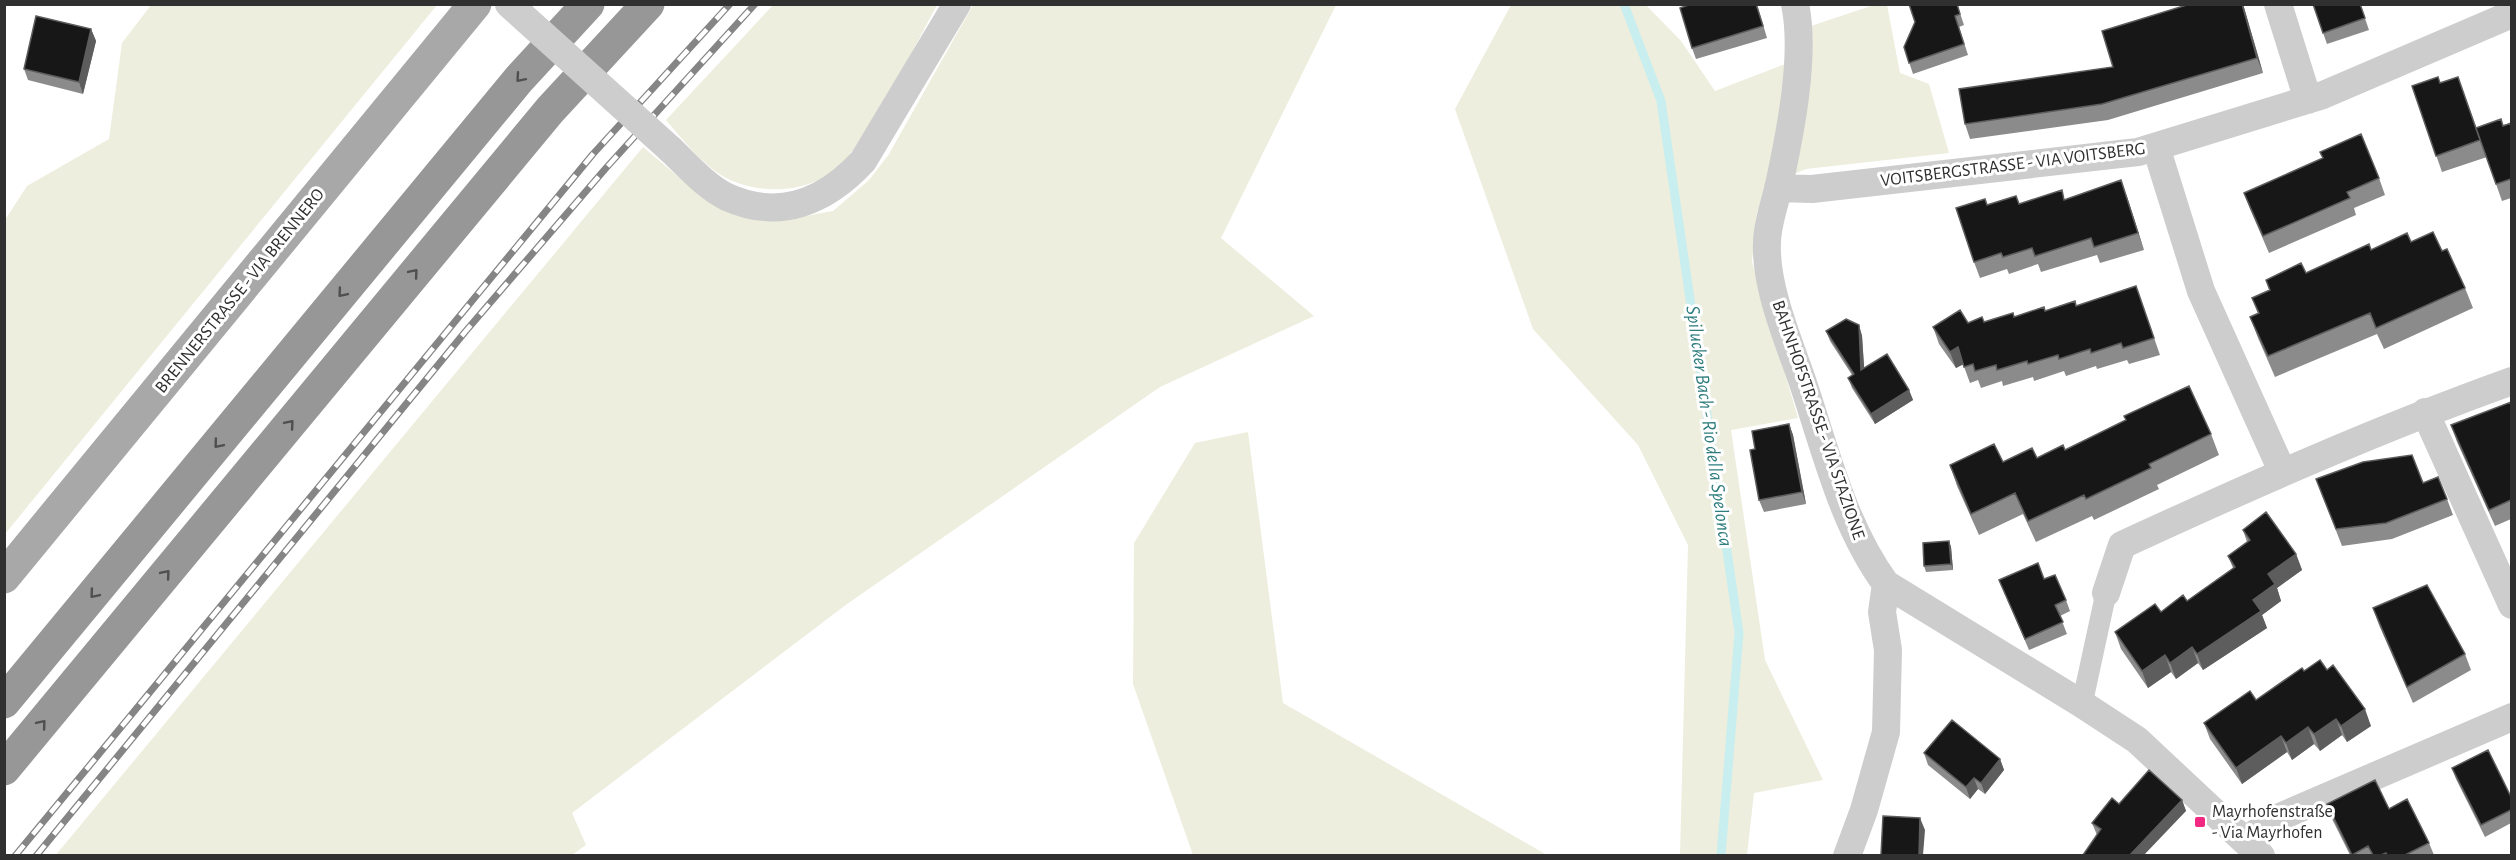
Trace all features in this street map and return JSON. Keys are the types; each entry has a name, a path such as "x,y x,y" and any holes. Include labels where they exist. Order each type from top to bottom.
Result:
{"highway":[{"path":"4,702 519,79 588,4"},
{"path":"4,769 550,110 648,4"}],"main road":[{"name":"BRENNERSTRASSE - VIA BRENNERO","path":"4,577 475,4"}],"street":[{"path":"509,4 696,174 726,196 759,207 789,207 820,198 845,181 863,161 957,4"},
{"name":"BAHNHOFSTRASSE - VIA STAZIONE","path":"1795,4 1799,50 1787,150 1767,241 1767,259 1781,319 1856,536 1868,561 1886,585 2137,740 2253,848"},
{"path":"2278,4 2308,100"},
{"name":"VOITSBERGSTRASSE - VIA VOITSBERG","path":"1778,188 1812,189 2138,152 2308,100 2446,44 2511,14"},
{"path":"2157,147 2201,291 2282,471"},
{"path":"2082,704 2106,593 2122,545 2282,471 2425,412 2511,381"},
{"path":"2425,412 2511,605"},
{"path":"1847,855 1864,810 1886,732 1888,650 1882,612 1886,585"},
{"path":"2253,848 2275,819 2511,717"}],"green space":[{"path":"151,5 437,5 5,534 5,220 27,186 109,139 122,43"},
{"path":"773,5 937,5 873,122 847,158 835,170 820,179 787,189 753,187 721,175 699,157 666,120"},
{"path":"973,5 1336,5 1221,238 1314,316 1160,387 847,604 572,813 586,845 572,855 55,856 643,147 700,195 784,220 833,211 869,180 889,154"},
{"path":"1511,5 1646,5 1681,41 1715,91 1785,64 1802,29 1874,5 1887,5 1900,73 1929,84 1949,153 1806,169 1778,181 1757,212 1752,262 1798,418 1731,430 1765,660 1823,780 1754,793 1747,855 1680,855 1688,545 1638,445 1533,329 1455,109"},
{"path":"1248,432 1283,703 1547,855 1193,855 1133,684 1134,543 1195,443"}],"building":[{"path":"1691,4 1756,4 1763,26 1692,48 1680,8"},
{"path":"1909,4 1957,4 1960,14 1955,16 1964,44 1909,63 1904,47 1915,22"},
{"path":"2190,4 2242,4 2257,58 2102,104 1965,124 1959,89 2113,67 2102,31"},
{"path":"2313,4 2360,4 2365,18 2323,33"},
{"path":"36,16 91,29 79,82 24,69"},
{"path":"2438,77 2440,83 2458,77 2480,140 2436,156 2412,86"},
{"path":"2501,119 2503,126 2511,123 2511,179 2496,184 2476,128"},
{"path":"2361,134 2379,178 2347,192 2350,198 2263,236 2244,193 2323,158 2320,152"},
{"path":"2121,180 2138,233 2094,247 2091,238 2035,256 2032,248 2003,257 2001,253 1974,262 1956,208 1985,199 1987,205 2016,196 2019,204 2062,190 2064,200"},
{"path":"2433,232 2442,251 2447,249 2465,288 2376,328 2370,313 2268,356 2250,317 2259,313 2252,298 2270,290 2266,280 2301,263 2306,273 2369,244 2371,250 2407,233 2411,242"},
{"path":"2136,286 2154,338 2123,348 2121,343 2091,353 2090,349 2059,359 2058,355 1997,370 1996,365 1975,371 1973,364 1964,367 1958,347 1950,352 1933,327 1960,310 1968,323 1982,317 1984,322 2013,313 2014,317 2044,307 2045,311 2075,301 2076,306"},
{"path":"1846,319 1859,325 1861,370 1887,354 1909,390 1871,414 1848,378 1854,374 1826,331"},
{"path":"2189,386 2211,434 2149,464 2151,468 2086,499 2084,495 2028,521 2015,493 1971,514 1950,465 1994,444 2003,462 2032,448 2037,458 2063,445 2065,450 2126,420 2124,416"},
{"path":"2511,402 2511,500 2489,510 2451,425"},
{"path":"1789,424 1802,492 1759,500 1750,450 1755,449 1752,431"},
{"path":"2412,455 2423,483 2438,477 2447,499 2386,523 2336,529 2316,479 2363,462"},
{"path":"2266,512 2296,554 2268,574 2275,584 2253,600 2261,611 2197,654 2192,647 2170,663 2165,655 2142,671 2115,632 2155,604 2161,612 2183,595 2187,601 2235,567 2228,556 2250,540 2243,530"},
{"path":"1949,541 1951,564 1924,566 1923,543"},
{"path":"2038,563 2044,579 2055,575 2066,600 2055,605 2063,622 2025,639 1999,580"},
{"path":"2427,585 2465,654 2407,687 2373,608"},
{"path":"2320,660 2327,670 2333,665 2365,709 2341,726 2336,719 2314,734 2308,727 2286,743 2281,736 2236,768 2204,723 2250,691 2256,700 2302,668 2304,671"},
{"path":"1952,720 2000,759 1981,783 1974,778 1966,787 1924,753"},
{"path":"2488,750 2511,797 2511,810 2481,825 2452,768"},
{"path":"2149,770 2182,800 2130,855 2083,855 2101,829 2092,823 2112,798 2119,804"},
{"path":"2375,780 2389,809 2407,799 2429,843 2405,855 2387,855 2386,853 2373,855 2368,846 2352,855 2327,804"},
{"path":"1883,816 1920,818 1919,855 1881,855"}],"waterway":[{"name":"Spilucker Bach - Rio della Spelonca","path":"1624,4 1661,101 1739,633 1721,856"}],"railway":[{"path":"15,856 593,154 730,4"},
{"path":"36,856 465,332 606,168 755,4"}],"place":[{"name":"Mayrhofenstraße - Via Mayrhofen","path":"2200,822"}]}
